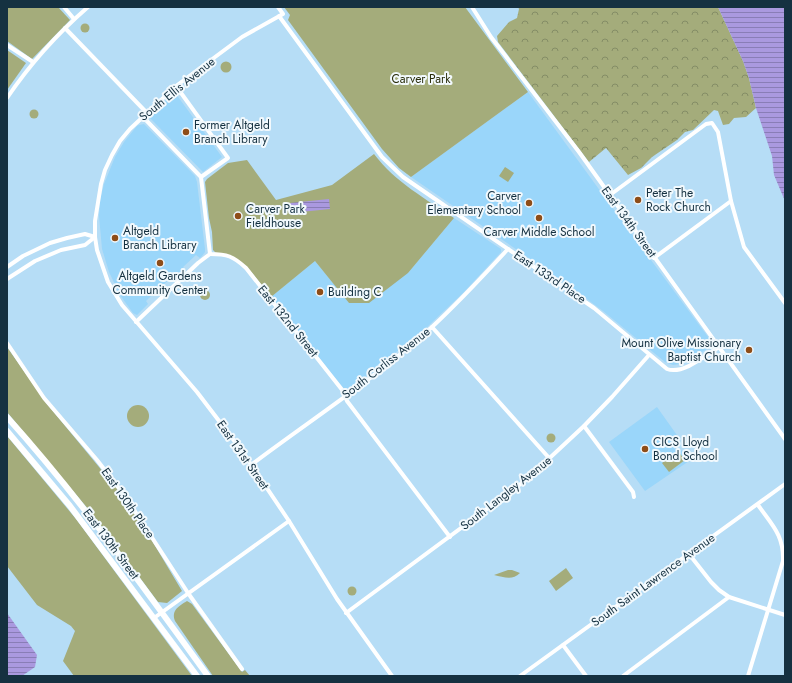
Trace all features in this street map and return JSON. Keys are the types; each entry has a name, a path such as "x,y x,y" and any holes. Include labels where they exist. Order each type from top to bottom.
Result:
{"main road":[{"name":"East 130th Street","path":"7,417 78,501 162,612 208,676"},
{"name":"East 130th Street","path":"7,431 70,506 197,676"}],"street":[{"path":"64,7 74,19"},
{"path":"7,98 33,62 74,19 88,7"},
{"name":"South Ellis Avenue","path":"95,237 95,220 105,170 120,141 146,112 176,86 242,38 283,14 278,7"},
{"name":"East 134th Street","path":"472,7 491,37 564,132 785,439"},
{"name":"East 133rd Place","path":"279,16 382,157 403,177 594,308 667,369 676,370 686,367 719,347"},
{"path":"65,28 146,112"},
{"path":"7,45 33,62"},
{"path":"176,86 228,158 201,177"},
{"path":"136,322 198,263 210,254 201,177 142,116"},
{"path":"610,195 706,124 712,123 718,132 731,201 744,246 785,303"},
{"path":"654,258 731,201"},
{"path":"7,267 23,256 61,240 85,234 95,237"},
{"path":"7,279 35,261 61,250 85,244 95,237"},
{"name":"East 131st Street","path":"95,237 97,251 108,282 122,305 197,392 251,465 289,521 346,613 392,676"},
{"name":"South Corliss Avenue","path":"251,465 396,358 432,327 475,285 508,249"},
{"name":"East 132nd Street","path":"210,254 222,254 235,258 246,268 339,385 347,401 450,537"},
{"path":"432,327 550,459"},
{"name":"East 130th Place","path":"7,343 44,398 97,460 125,496 188,593 242,669"},
{"name":"South Langley Avenue","path":"346,613 526,480 584,426 650,355"},
{"path":"584,426 633,492 634,497"},
{"name":"South Saint Lawrence Avenue","path":"520,676 785,484"},
{"path":"748,676 782,568 784,553 780,537 758,505"},
{"path":"154,618 289,521"},
{"path":"689,554 710,582 730,597 785,615"},
{"path":"623,676 730,597"},
{"path":"563,645 586,676"}],"shaded area":[{"path":"718,7 785,7 785,201 774,175 772,156 756,108 749,78 743,61"},
{"name":"Carver Elementary School","path":"528,92 714,345 681,364 673,365 665,362 603,311 568,285 411,177"},
{"path":"174,93 222,157 203,172 150,118 150,115"},
{"path":"144,124 195,176 197,182 205,252 200,258 196,255 183,267 185,270 177,278 174,275 162,286 165,290 160,294 157,290 146,301 148,304 137,315 133,313 120,295 109,272 102,249 99,216 100,200 104,184 115,157 124,142 137,126"},
{"path":"329,199 330,209 291,213 290,203"},
{"path":"454,218 501,249 501,252 464,292 426,328 348,390 345,390 271,297 315,261 349,303 408,273"},
{"name":"CICS Lloyd Bond School","path":"657,407 679,438 671,444 676,451 680,448 689,461 645,491 609,442"},
{"path":"7,613 37,655 35,667 22,676 7,676"}],"green space":[{"path":"7,7 58,7 70,20 32,59 7,41"},
{"name":"Carver Park","path":"284,7 465,7 528,92 411,177 399,168 382,149 288,20 290,15"},
{"path":"518,7 718,7 743,61 749,78 756,108 746,117 734,118 729,124 723,125 718,111 714,110 693,130 685,132 677,140 652,157 641,168 628,175 606,148 589,162 498,42 497,36 509,22 517,18"},
{"path":"85,23 90,28 85,33 80,28"},
{"path":"7,50 26,63 7,90"},
{"path":"224,62 228,62 230,63 230,71 224,72 221,69 221,65"},
{"path":"34,109 39,114 34,119 29,114"},
{"path":"374,154 401,182 454,218 408,273 369,303 349,303 315,261 271,297 241,262 225,254 216,253 213,250 205,182 228,163 247,160 276,200 332,185"},
{"path":"505,167 514,173 508,182 499,176"},
{"path":"205,290 210,295 205,300 200,295"},
{"path":"7,347 47,404 118,490 148,534 182,591 167,603 158,602 94,516 7,412"},
{"path":"138,405 142,406 148,412 148,420 142,426 138,427 134,426 128,420 127,416 128,412 134,406"},
{"path":"551,433 556,438 551,443 546,438"},
{"path":"7,436 76,519 192,676 74,676 63,661 75,631 71,626 37,605 7,566"},
{"path":"678,451 685,460 669,472 662,463"},
{"path":"566,568 573,578 556,591 549,581"},
{"path":"508,570 520,573 511,578 494,575"},
{"path":"350,587 354,587 356,591 354,595 350,595 348,593 348,589"},
{"path":"187,601 192,604 242,672 245,670 250,676 213,676 175,621 174,614 176,609"}],"place":[{"name":"Former Altgeld Branch Library","path":"186,132"},
{"name":"Peter The Rock Church","path":"638,200"},
{"name":"Carver Elementary School","path":"529,203"},
{"name":"Carver Park Fieldhouse","path":"238,216"},
{"name":"Carver Middle School","path":"539,218"},
{"name":"Altgeld Branch Library","path":"115,238"},
{"name":"Altgeld Gardens Community Center","path":"160,263"},
{"name":"Building C","path":"320,292"},
{"name":"Mount Olive Missionary Baptist Church","path":"749,350"},
{"name":"CICS Lloyd Bond School","path":"645,449"}]}
